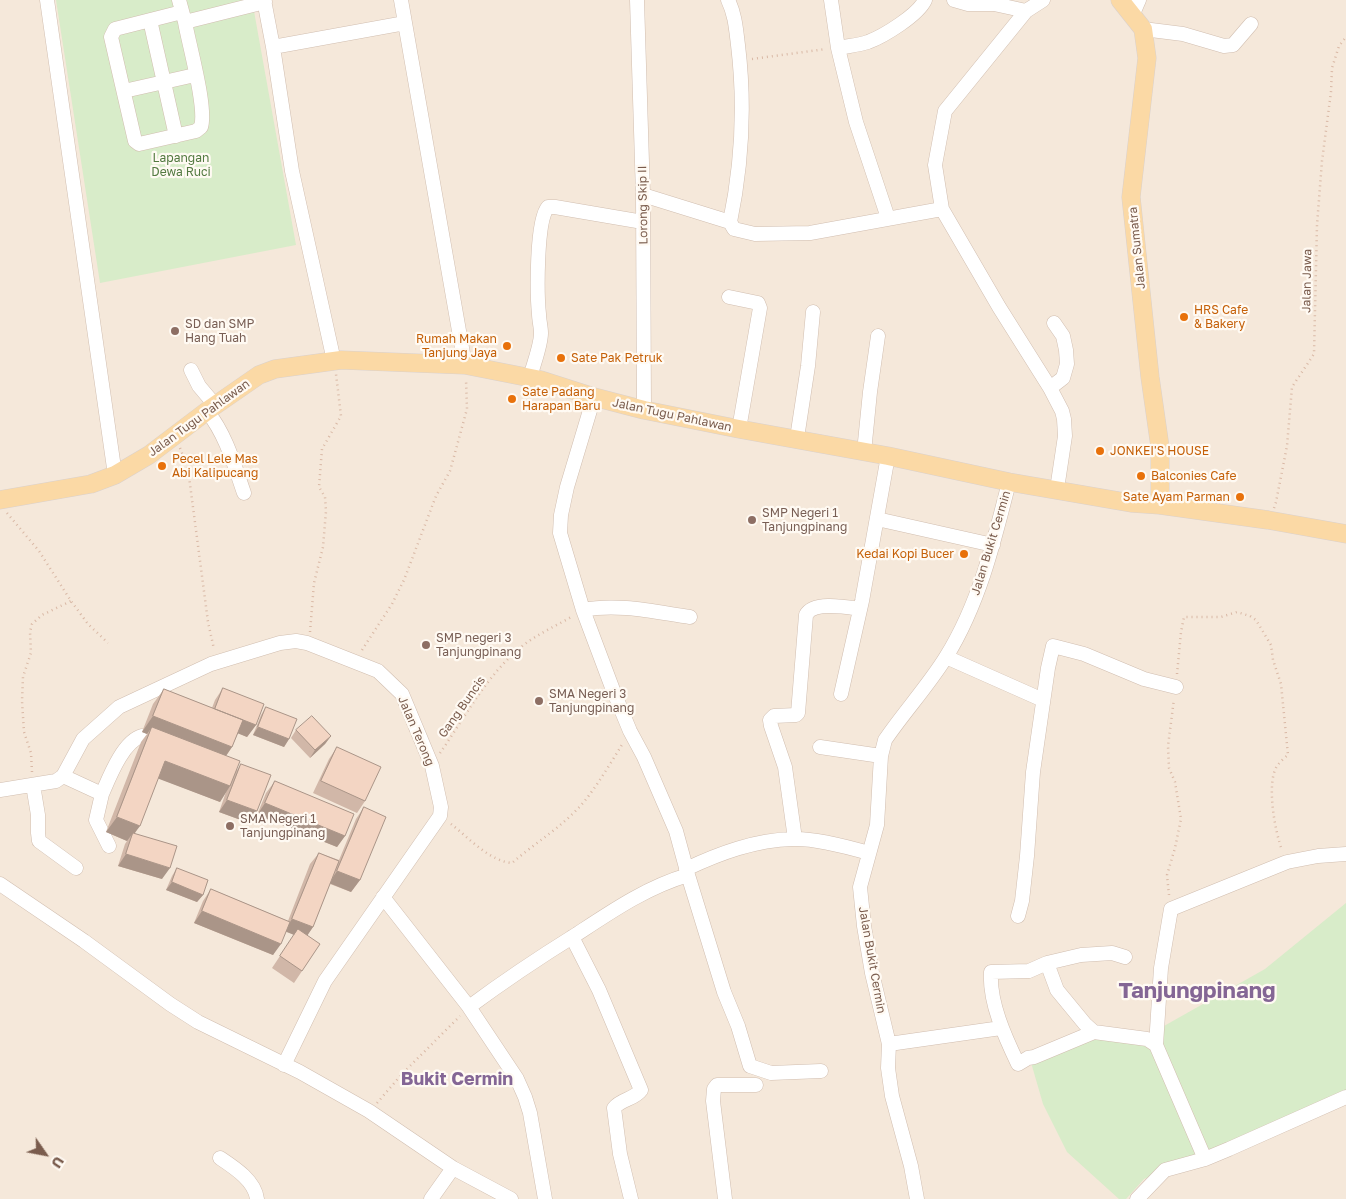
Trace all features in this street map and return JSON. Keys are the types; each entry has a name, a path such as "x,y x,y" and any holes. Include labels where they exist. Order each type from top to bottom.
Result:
{"main road":[{"name":"Jalan Sumatra","path":"1120,0 1138,15 1147,58 1131,197 1150,377 1160,447 1160,505"},
{"name":"Jalan Tugu Pahlawan","path":"3,506 91,484 115,475 134,465 253,379 275,369 334,360 465,365 541,380 594,397 644,410 739,429 797,438 1009,482 1131,503 1160,505 1268,520 1346,534"}],"street":[{"path":"47,0 115,475"},
{"path":"401,0 465,365"},
{"name":"Lorong Skip II","path":"636,0 644,195 644,410"},
{"path":"728,0 734,16 740,60 741,125 738,176 730,222"},
{"path":"831,0 838,48 856,122 888,218"},
{"path":"838,48 856,45 877,38 913,14 924,0"},
{"path":"954,0 968,4 994,4 1026,11"},
{"path":"1043,0 1026,11 945,111 935,165 942,209 999,307 1050,388 1064,419 1065,436 1057,490"},
{"path":"182,11 201,101 202,127 196,131 145,144 139,144 135,140 111,36 115,29 182,11 264,1 292,171 334,360"},
{"path":"1138,15 1183,34 1224,46 1233,45 1251,24"},
{"path":"150,20 176,136"},
{"path":"273,47 406,23"},
{"path":"124,92 195,75"},
{"path":"644,195 730,222 737,231 755,234 810,233 942,209"},
{"path":"530,378 541,334 538,264 545,209 555,207 644,222"},
{"path":"728,297 758,303 760,308 739,429"},
{"path":"797,438 808,366 813,312"},
{"path":"1050,388 1063,378 1067,364 1063,336 1054,323"},
{"path":"864,452 878,336"},
{"path":"192,370 226,440 244,493"},
{"path":"594,397 567,487 561,515 560,533 583,610 630,731 676,831 724,992 738,1026 750,1066 772,1073 821,1071"},
{"path":"841,694 860,609 888,456"},
{"name":"Jalan Bukit Cermin","path":"916,1199 911,1166 892,1096 888,1068 888,1044 872,973 860,887 877,825 881,756 886,740 946,657 966,620 993,545 1009,482"},
{"path":"877,519 993,545"},
{"path":"583,610 619,607 690,617"},
{"path":"795,839 785,767 770,720 774,716 796,715 798,713 806,615 809,611 816,607 860,609"},
{"name":"Jalan Terong","path":"63,776 84,739 119,707 218,662 280,643 296,641 307,643 354,660 378,671 402,694 432,766 441,807 440,816"},
{"path":"1018,916 1022,901 1033,772 1053,646 1084,654 1144,679 1176,687"},
{"path":"946,657 1043,700"},
{"path":"109,846 96,820 102,794 119,759 128,746 142,736 177,751"},
{"path":"820,747 881,756"},
{"path":"0,790 56,780 63,776 102,794"},
{"path":"33,785 40,842 76,868"},
{"path":"284,1066 325,981 440,816"},
{"path":"469,1007 500,984 606,915 656,886 722,853 746,846 795,839 852,848 869,853"},
{"path":"1205,1159 1156,1044 1161,968 1170,909 1287,862 1318,856 1346,854"},
{"path":"0,884 198,1022 284,1066 300,1072 370,1111 453,1168 511,1199"},
{"path":"383,897 469,1007 517,1079 530,1113 545,1199"},
{"path":"572,937 600,990 641,1090 638,1094 618,1103 614,1108 620,1154 630,1199"},
{"path":"1125,957 1112,953 1082,955 1047,963 1029,971 992,972 990,984 1001,1028 1018,1064 1028,1058 1094,1032 1147,1039 1156,1044"},
{"path":"1047,963 1057,990 1094,1032"},
{"path":"888,1044 1001,1028"},
{"path":"725,1199 713,1101 714,1089 717,1084 756,1085"},
{"path":"1137,1199 1166,1170 1205,1159 1346,1097"},
{"path":"220,1158 245,1177 256,1191 257,1199"},
{"path":"432,1199 453,1168"}],"path":[{"name":"Jalan Jawa","path":"1268,520 1276,502 1287,446 1292,387 1314,354 1322,161 1331,92 1332,68 1339,46 1346,37"},
{"path":"740,60 838,48"},
{"path":"307,643 312,623 314,583 323,547 326,511 325,497 319,487 322,450 341,416 334,360"},
{"path":"354,660 396,596 436,496 450,471 467,409 465,365"},
{"path":"176,435 188,469 208,622 218,662"},
{"path":"3,506 39,551 88,624 108,643"},
{"path":"33,785 31,753 24,732 22,702 23,677 31,653 30,632 32,624 42,615 71,601"},
{"name":"Gang Buncis","path":"432,766 476,700 507,659 521,647 583,610"},
{"path":"1170,909 1167,875 1181,818 1175,782 1169,768 1168,746 1176,687 1180,632 1184,617 1221,617 1238,612 1256,620 1271,645 1280,684 1288,755 1276,767 1272,786 1272,799 1281,848 1287,862"},
{"path":"440,816 495,858 504,863 512,863 555,829 587,798 630,731"},
{"path":"370,1111 402,1074 469,1007"}],"shaded area":[{"path":"0,0 1346,0 1346,1199 0,1199"}],"green space":[{"name":"Lapangan Dewa Ruci","path":"56,0 252,0 296,245 100,283"},
{"path":"1346,903 1346,1092 1144,1179 1126,1199 1119,1199 1067,1152 1043,1104 1030,1059 1094,1032 1146,1035 1265,969"}],"building":[{"path":"223,688 264,704 256,725 215,709"},
{"path":"164,689 243,720 232,747 153,716"},
{"path":"266,707 297,719 289,739 258,727"},
{"path":"312,716 331,736 315,750 296,730"},
{"path":"152,727 240,761 230,786 165,761 140,826 117,817"},
{"path":"337,747 381,767 365,801 321,781"},
{"path":"241,764 271,775 257,811 227,800"},
{"path":"275,781 354,814 345,836 265,803"},
{"path":"364,807 386,817 360,880 337,871"},
{"path":"133,833 177,846 170,868 126,854"},
{"path":"319,853 339,861 313,927 292,919"},
{"path":"177,868 208,880 203,895 172,882"},
{"path":"211,889 290,922 281,944 202,911"},
{"path":"298,929 320,944 302,971 280,956"}],"place":[{"name":"HRS Cafe & Bakery","path":"1184,317"},
{"name":"SD dan SMP Hang Tuah","path":"175,331"},
{"name":"Rumah Makan Tanjung Jaya","path":"507,346"},
{"name":"Sate Pak Petruk","path":"561,358"},
{"name":"Sate Padang Harapan Baru","path":"512,399"},
{"name":"JONKEI'S HOUSE","path":"1100,451"},
{"name":"Pecel Lele Mas Abi Kalipucang","path":"162,466"},
{"name":"Balconies Cafe","path":"1141,476"},
{"name":"Sate Ayam Parman","path":"1240,497"},
{"name":"SMP Negeri 1 Tanjungpinang","path":"752,520"},
{"name":"Kedai Kopi Bucer","path":"964,554"},
{"name":"SMP negeri 3 Tanjungpinang","path":"426,645"},
{"name":"SMA Negeri 3 Tanjungpinang","path":"539,701"},
{"name":"SMA Negeri 1 Tanjungpinang","path":"230,826"}],"district":[{"name":"Tanjungpinang","path":"1197,991"},
{"name":"Bukit Cermin","path":"457,1079"}]}
